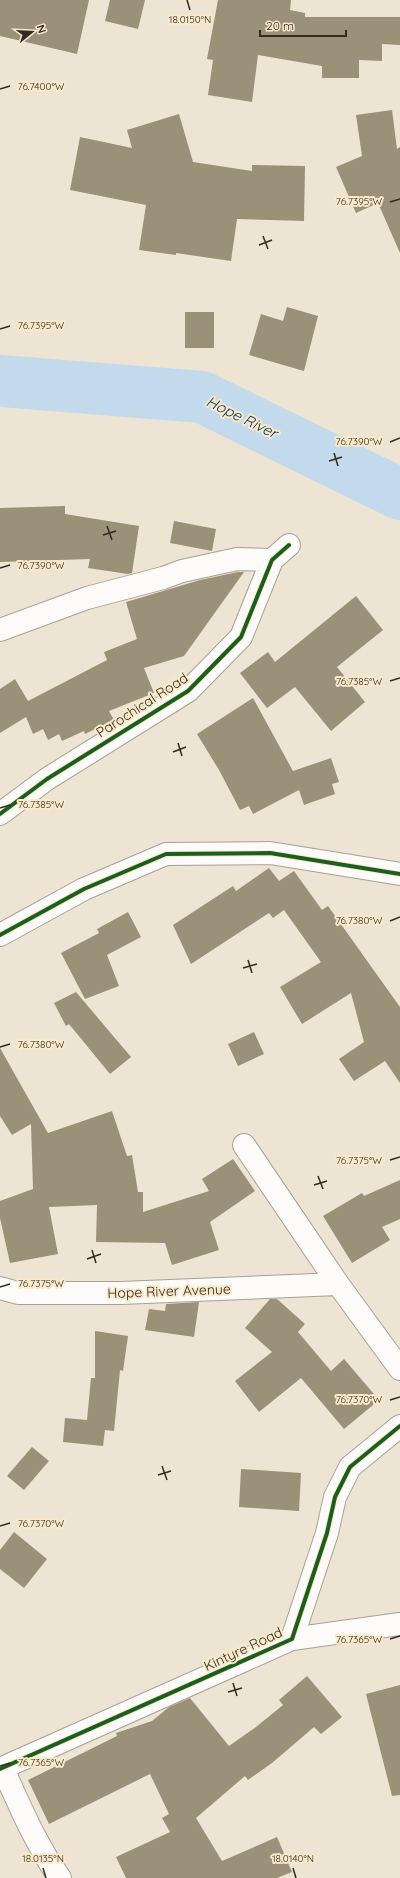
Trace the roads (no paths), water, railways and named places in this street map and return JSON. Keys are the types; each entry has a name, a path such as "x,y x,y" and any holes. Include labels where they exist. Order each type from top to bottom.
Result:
{"street":[{"name":"Parochical Road","path":"0,814 47,779 188,691 242,638 272,560 289,546"},
{"path":"0,630 87,598 163,578 182,571 237,559 272,560"},
{"path":"0,935 84,889 166,854 270,853 400,874"},
{"path":"244,1145 338,1284 400,1369"},
{"name":"Hope River Avenue","path":"0,1288 18,1292 121,1293 338,1284"},
{"name":"Kintyre Road","path":"1,1769 292,1639 327,1533 335,1497 350,1467 400,1426"},
{"path":"292,1639 400,1624"},
{"path":"1,1769 52,1867 60,1878"}],"waterway":[{"name":"Hope River","path":"0,381 202,397 400,494"}]}
